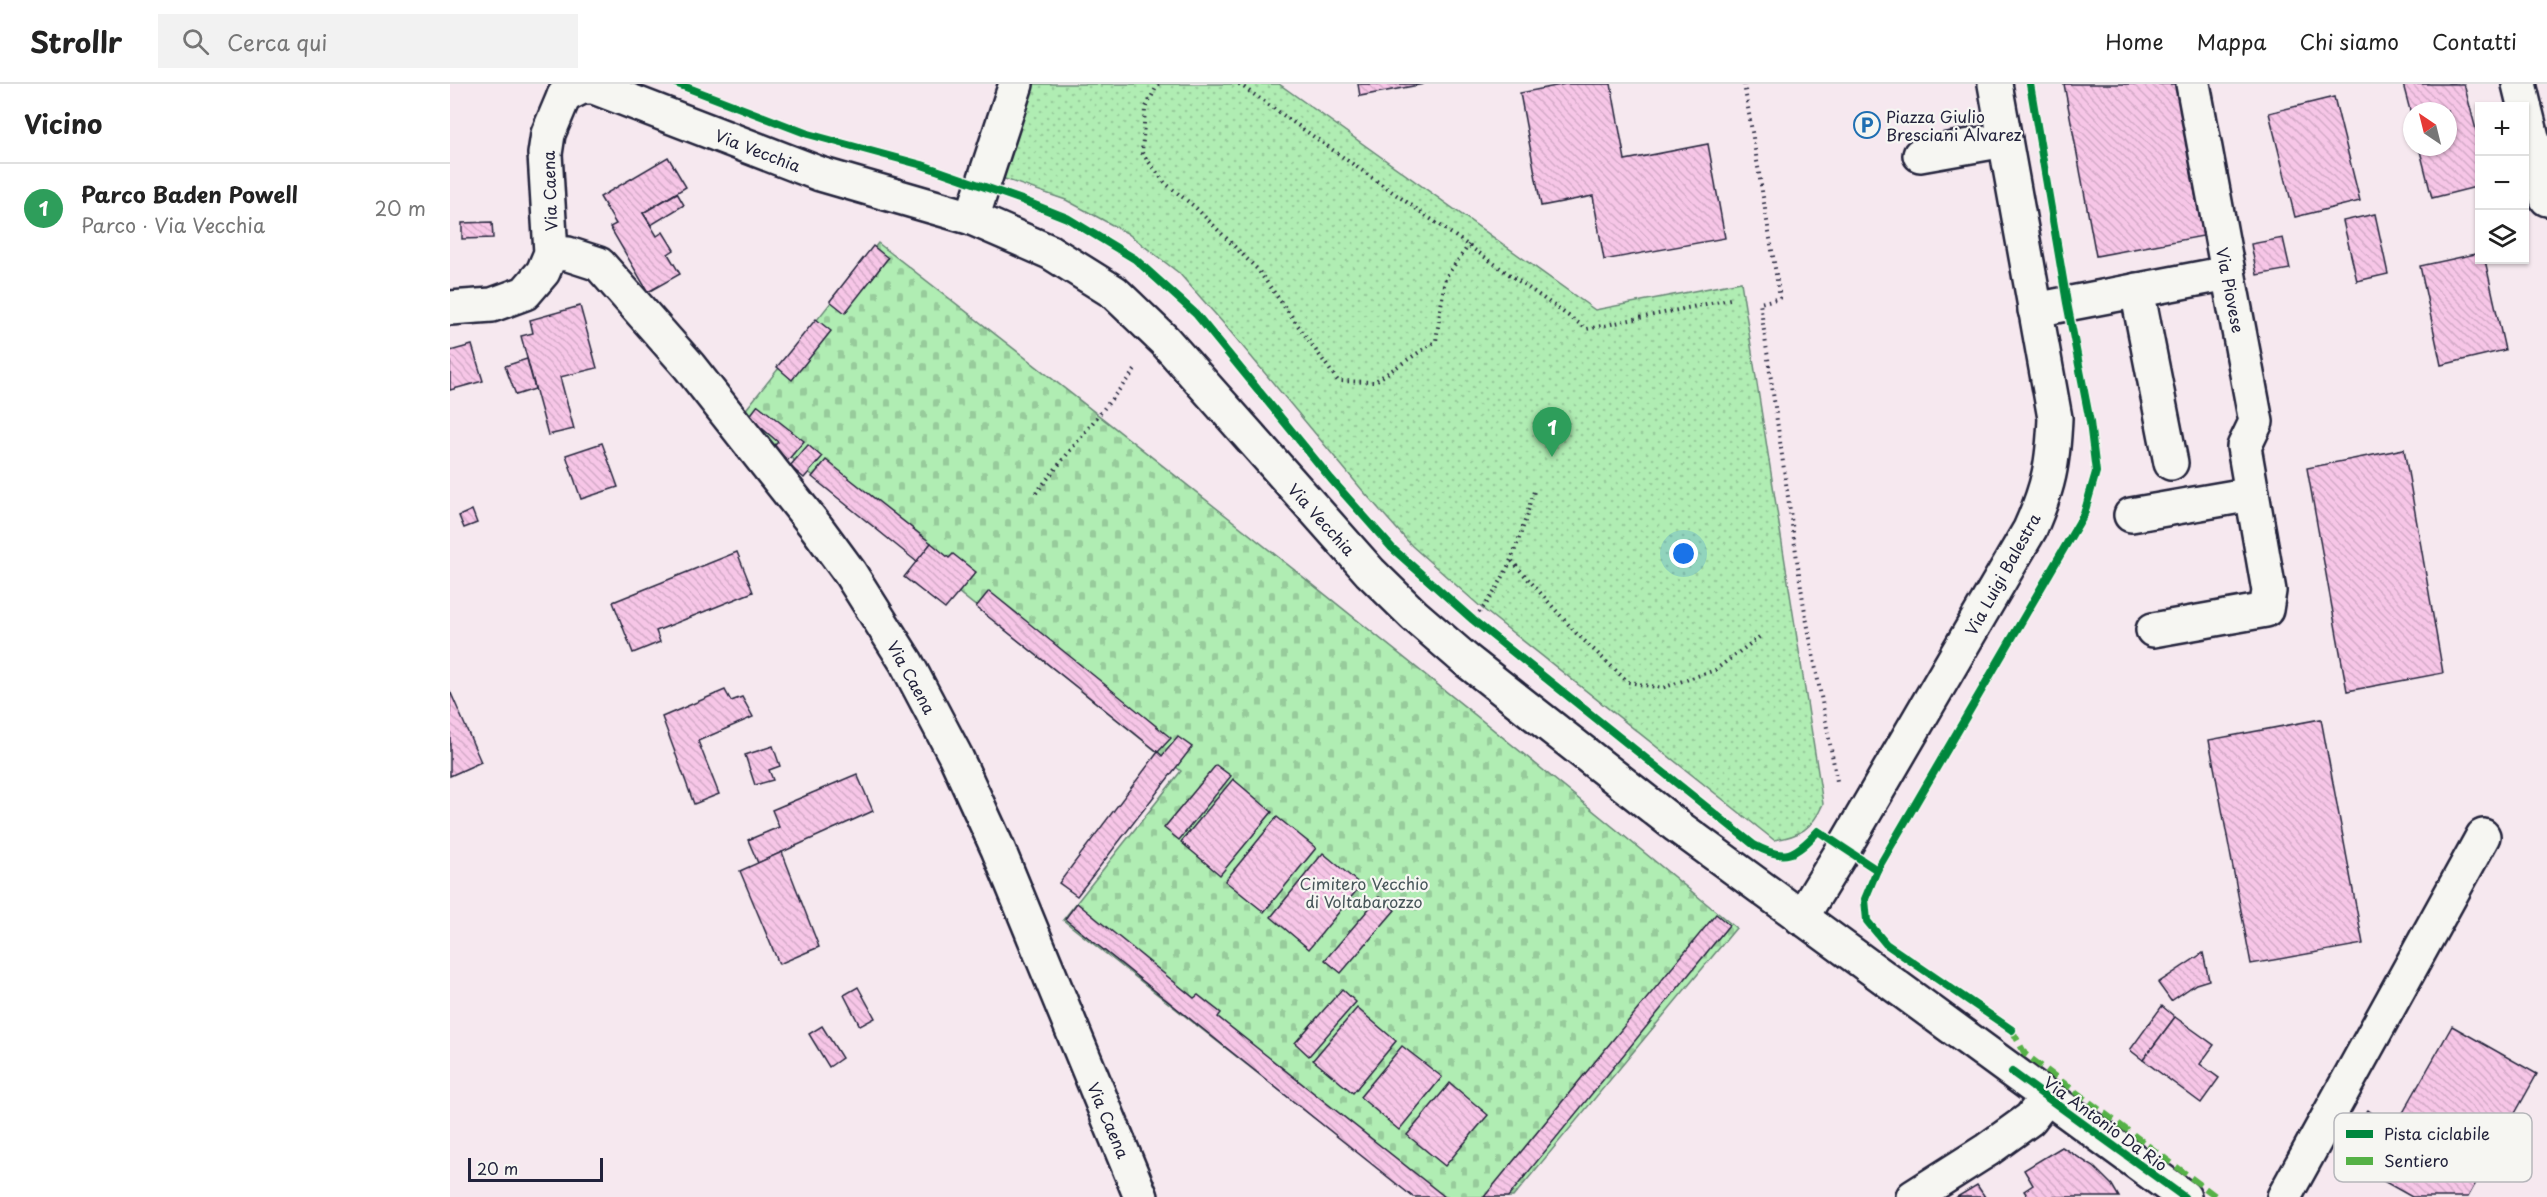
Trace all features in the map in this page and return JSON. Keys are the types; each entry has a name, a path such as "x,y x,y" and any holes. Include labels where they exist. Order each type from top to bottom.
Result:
{"street":[{"path":"972,218 1016,84"},
{"name":"Via Luigi Balestra","path":"1801,918 2030,529 2045,496 2053,464 2055,418 1995,84"},
{"name":"Via Piovese","path":"2153,630 2266,610 2269,591 2244,447 2256,422 2193,84"},
{"path":"2519,84 2547,199"},
{"name":"Via Vecchia","path":"559,90 594,87 820,174 972,218 1050,252 1114,292 1165,341 1314,511 1370,572 1414,615 1466,660 1677,826"},
{"name":"Via Caena","path":"450,308 492,305 525,293 543,272 551,253 545,154 559,90"},
{"path":"1920,155 2005,140"},
{"name":"Via Caena","path":"551,253 568,254 599,264 688,366 850,573 906,662 955,755 998,849 1141,1197"},
{"path":"2035,310 2228,273"},
{"path":"2137,290 2171,464"},
{"path":"2131,515 2252,494"},
{"name":"Via Antonio Da Rio","path":"1677,826 2184,1197"},
{"path":"2284,1197 2482,836"},
{"path":"1913,1197 1987,1150 2030,1119 2047,1097"}],"path":[{"path":"1158,84 1145,109 1142,153 1165,183 1195,207 1258,270 1338,381 1374,382 1436,341 1445,278 1469,245"},
{"path":"1239,84 1587,329 1730,299"},
{"path":"1744,84 1780,298 1760,303 1803,601 1837,790"},
{"path":"1036,492 1142,362"},
{"path":"1473,620 1483,609 1512,561 1535,488"},
{"path":"1512,561 1576,633 1628,682 1662,688 1715,670 1762,635"}],"green space":[{"path":"1032,84 1279,84 1595,310 1741,282 1823,804 1810,825 1791,836 1774,840 1483,609 1412,546 1179,273 1127,233 1066,200 999,177"},
{"name":"Cimitero Vecchio di Voltabarozzo","path":"878,243 1310,582 1736,928 1513,1197 1415,1197 1063,920 1181,771 740,417"}],"building":[{"path":"1358,84 1424,84 1360,96"},
{"path":"1566,84 1611,84 1625,160 1708,144 1725,238 1604,260 1593,196 1541,206 1520,93"},
{"path":"2064,84 2175,84 2203,236 2096,256"},
{"path":"2403,84 2464,84 2475,126 2475,187 2432,198 2421,156 2457,156 2457,102 2408,102"},
{"path":"2334,97 2360,201 2295,217 2269,113"},
{"path":"668,157 686,187 643,213 657,236 663,232 674,250 668,254 680,274 648,292 610,227 616,224 600,197"},
{"path":"677,193 684,205 651,225 643,213"},
{"path":"2375,214 2388,274 2357,281 2343,221"},
{"path":"492,222 493,238 462,239 462,223"},
{"path":"2283,238 2290,269 2257,275 2251,244"},
{"path":"873,246 888,258 845,313 830,301"},
{"path":"2475,254 2475,264 2486,264 2505,350 2441,365 2420,266"},
{"path":"580,306 597,368 560,377 574,429 548,435 521,336 533,333 530,320"},
{"path":"816,319 831,331 792,380 777,367"},
{"path":"472,345 483,381 450,390 450,351"},
{"path":"527,359 535,389 516,395 505,366"},
{"path":"758,405 804,441 788,460 772,448 778,442 749,417"},
{"path":"602,443 618,487 581,499 566,455"},
{"path":"808,445 822,457 804,478 790,466"},
{"path":"2404,449 2443,673 2347,691 2307,468"},
{"path":"826,460 931,543 917,562 812,477"},
{"path":"472,510 477,523 464,528 459,516"},
{"path":"931,543 949,558 953,554 976,572 945,609 904,577"},
{"path":"737,552 753,592 656,631 660,642 633,653 613,602"},
{"path":"989,591 1171,738 1158,752 976,607"},
{"path":"725,690 731,701 742,697 753,717 698,741 719,794 694,804 662,717"},
{"path":"450,691 481,762 450,776"},
{"path":"2321,719 2363,944 2251,964 2209,740"},
{"path":"1178,737 1192,747 1077,896 1059,883 1158,752 1162,756"},
{"path":"773,746 780,766 769,770 773,780 755,785 745,755"},
{"path":"1216,765 1231,776 1179,840 1164,828"},
{"path":"857,774 873,811 758,863 748,840 779,827 772,810"},
{"path":"1233,779 1272,812 1220,875 1181,842"},
{"path":"1277,817 1316,848 1264,912 1225,881"},
{"path":"782,852 819,947 779,964 740,871"},
{"path":"1323,853 1361,885 1309,949 1271,917"},
{"path":"1379,897 1395,910 1341,973 1325,960"},
{"path":"1077,903 1194,998 1198,995 1221,1013 1218,1017 1445,1197 1413,1197 1065,919"},
{"path":"1716,914 1729,925 1508,1197 1484,1197"},
{"path":"2203,953 2209,980 2196,984 2171,1001 2158,983"},
{"path":"858,987 875,1018 860,1026 844,995"},
{"path":"1342,989 1356,1002 1309,1056 1295,1043"},
{"path":"2162,1006 2175,1017 2143,1060 2130,1050"},
{"path":"1357,1008 1396,1041 1353,1093 1313,1060"},
{"path":"2175,1017 2214,1045 2200,1064 2219,1078 2201,1103 2143,1060"},
{"path":"822,1026 842,1058 829,1067 809,1034"},
{"path":"2452,1026 2537,1074 2515,1113 2403,1113"},
{"path":"1402,1046 1442,1077 1399,1130 1360,1097"},
{"path":"1450,1083 1488,1115 1445,1166 1407,1135"},
{"path":"2062,1147 2094,1167 2112,1185 2119,1197 2028,1197 2024,1191 2033,1185 2024,1170"},
{"path":"2385,1182 2476,1182 2468,1197 2412,1197"},
{"path":"1977,1185 1985,1197 1957,1197"}],"marked path":[{"path":"2012,1030 2025,1054 2217,1197"}],"cycle path":[{"path":"678,84 808,134 922,165 1022,200 1067,218 1135,259 1196,314 1331,479 1392,548 1473,620 1754,845 1774,854 1789,854 1803,846 1818,831 1877,870"},
{"path":"2012,1030 1886,944 1867,921 1865,899 1877,870 2084,514 2096,472 2090,422 2067,303 2030,84"},
{"path":"2012,1072 2184,1197"}],"place":[{"name":"Piazza Giulio Bresciani Alvarez","path":"1867,125"},
{"name":"Parco Baden Powell","path":"1552,457"}]}
